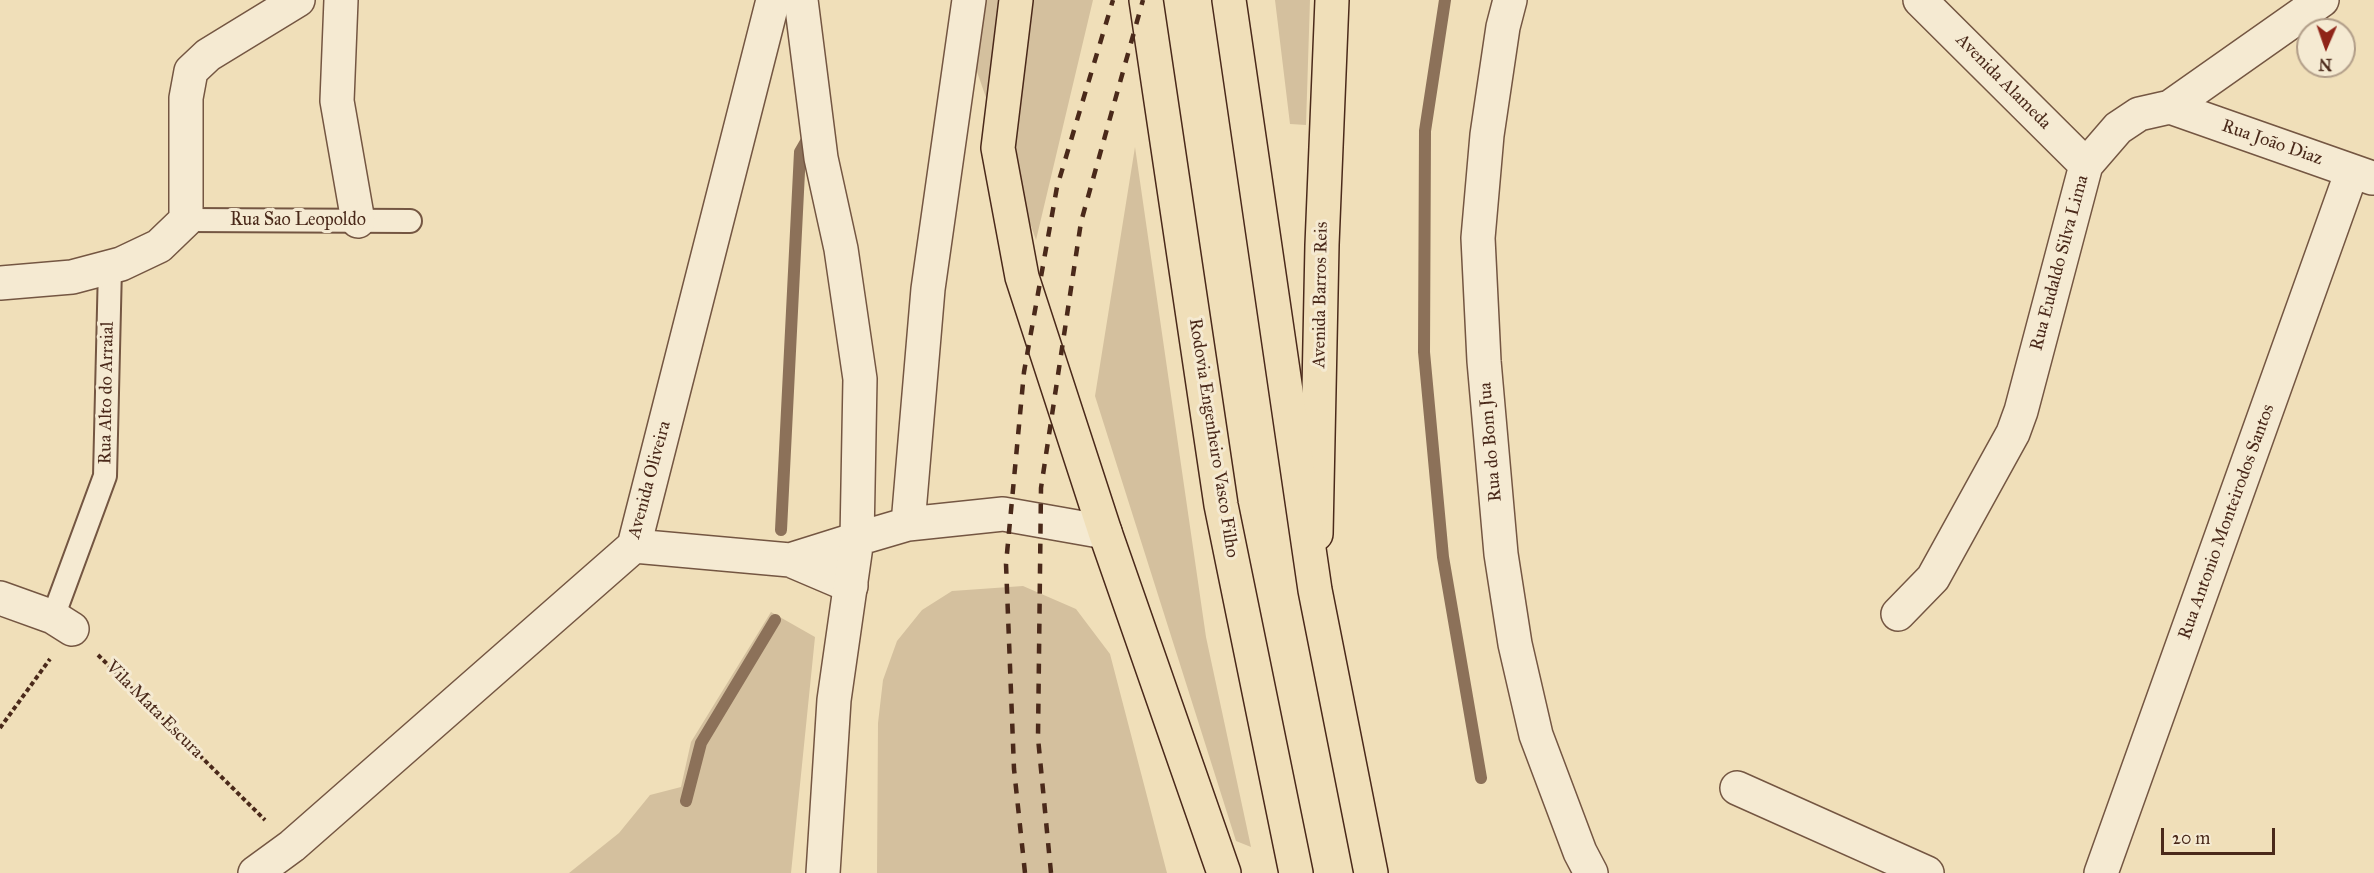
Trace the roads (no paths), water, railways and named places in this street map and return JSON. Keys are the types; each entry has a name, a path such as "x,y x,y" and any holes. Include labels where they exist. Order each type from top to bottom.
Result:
{"main road":[{"path":"1016,0 998,148 1022,277 1105,532 1224,873"},
{"name":"Rodovia Engenheiro Vasco Filho","path":"1146,0 1221,505 1296,873"},
{"path":"1229,0 1315,590 1371,873"},
{"name":"Avenida Barros Reis","path":"1315,590 1322,245 1332,0"}],"street":[{"path":"0,283 72,277 110,267 159,246 186,220 186,98 191,71 208,55 298,0"},
{"path":"341,0 337,101 358,221"},
{"name":"Avenida Oliveira","path":"255,873 292,846 634,546 773,0"},
{"path":"801,0 821,158 841,249 860,379 857,539 834,700 823,873"},
{"path":"908,524 928,289 969,0"},
{"name":"Rua do Bom Jua","path":"1510,0 1503,27 1487,135 1478,238 1484,362 1501,554 1515,644 1536,735 1580,852 1591,873"},
{"name":"Avenida Alameda","path":"1920,0 2086,165"},
{"name":"Rua Eudaldo Silva Lima","path":"1898,614 1933,578 2013,433 2021,411 2086,165 2118,128 2139,114 2170,107 2322,0"},
{"name":"Rua João Diaz","path":"2170,107 2363,175"},
{"name":"Rua Antonio Monteirodos Santos","path":"2101,873 2363,175"},
{"path":"790,560 908,524 1003,514 1105,532"},
{"path":"634,546 790,560 851,586"},
{"path":"0,598 63,623"},
{"path":"1737,788 1927,873"}],"lane":[{"name":"Rua Sao Leopoldo","path":"186,220 410,221"},
{"name":"Rua Alto do Arraial","path":"63,623 105,476 110,267"}],"waterway":[{"path":"1445,0 1425,131 1424,352 1443,557 1481,778"},
{"path":"781,530 800,152 811,133"},
{"path":"686,801 701,743 775,620"}],"railway":[{"path":"1025,873 1014,769 1006,564 1024,372 1057,187 1113,0"},
{"path":"1051,873 1038,738 1041,488 1081,222 1143,0"}]}
